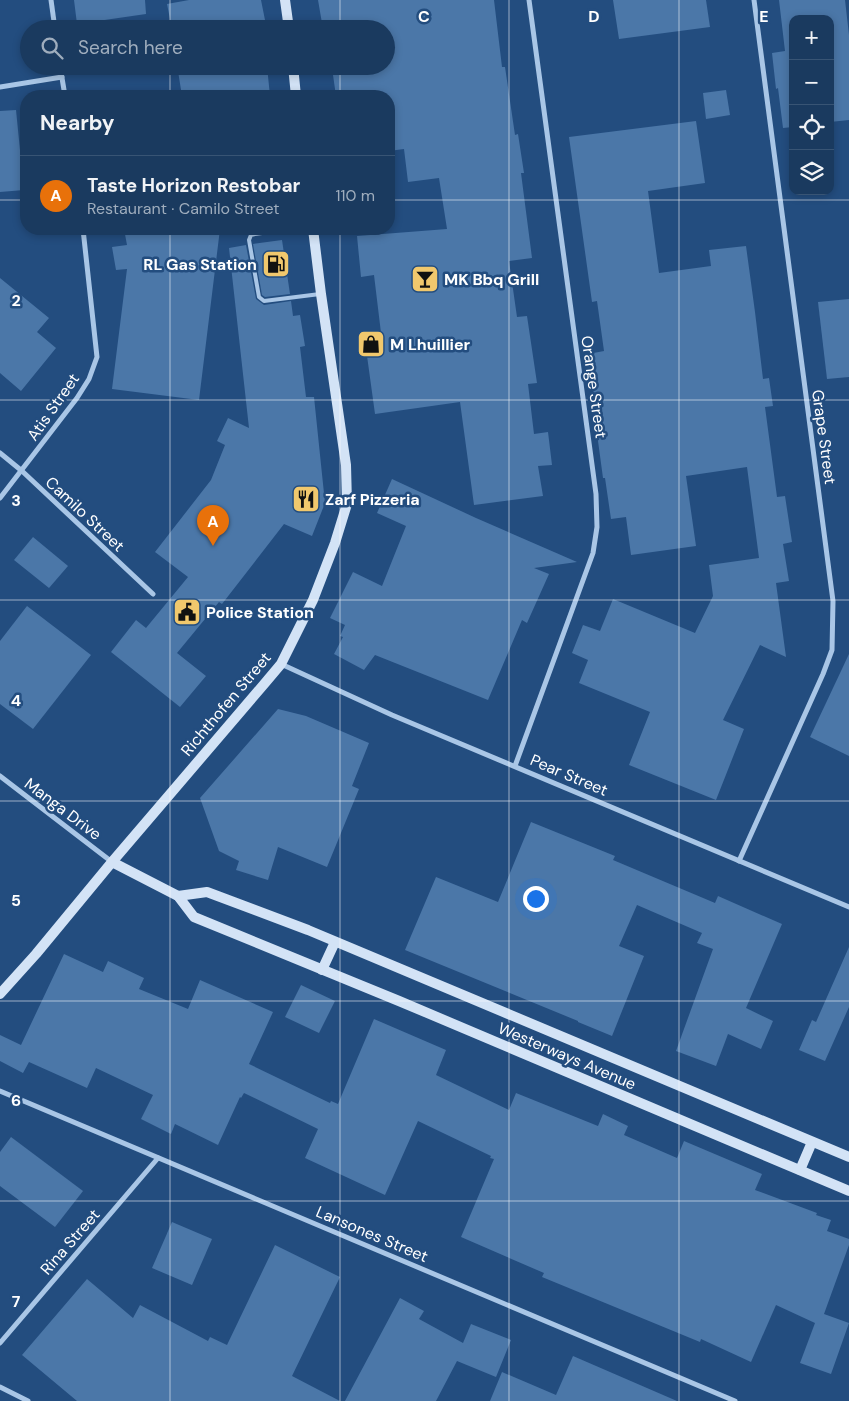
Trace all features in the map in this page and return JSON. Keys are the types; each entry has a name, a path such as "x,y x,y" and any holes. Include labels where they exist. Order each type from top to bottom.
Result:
{"street":[{"path":"50,0 53,20"},
{"path":"285,0 287,20"},
{"name":"Orange Street","path":"515,766 593,553 597,527 596,494 529,0"},
{"name":"Grape Street","path":"739,861 832,650 833,601 754,0"},
{"path":"294,75 295,90"},
{"path":"0,87 62,77 64,90"},
{"name":"Atis Street","path":"0,498 22,472 90,378 97,357 84,235"},
{"name":"Richthofen Street","path":"0,994 265,684 280,664 314,600 347,504 346,465 314,235"},
{"name":"Camilo Street","path":"0,453 152,594"},
{"name":"Pear Street","path":"280,664 392,715 849,906"},
{"name":"Manga Drive","path":"0,776 112,862"},
{"name":"Westerways Avenue","path":"112,862 178,896 194,917 849,1191"},
{"name":"Westerways Avenue","path":"178,896 207,892 335,942 849,1158"},
{"path":"322,970 335,942"},
{"name":"Lansones Street","path":"0,1091 735,1401"},
{"path":"800,1170 812,1142"},
{"name":"Rina Street","path":"0,1343 158,1158"},
{"path":"0,1387 28,1401"}],"lane":[{"path":"253,235 249,240 259,297 264,301 321,294"}],"building":[{"path":"74,0 145,0 146,14 105,20 76,20"},
{"path":"189,0 261,0 265,20 170,20 167,4"},
{"path":"318,0 494,0 502,67 505,67 515,135 518,134 524,173 521,173 532,258 509,261 517,317 527,316 537,383 528,384 534,434 548,432 552,465 538,466 543,496 474,505 460,402 375,414 364,334 381,333 374,275 361,277 357,236 395,235 395,233 447,229 439,178 408,182 404,149 395,150 395,90 335,90 333,75 395,75 395,20 321,20"},
{"path":"613,0 706,0 710,27 619,39"},
{"path":"779,0 845,0 849,35 849,120 834,122 834,15 789,15 789,127 783,128 772,53 785,51"},
{"path":"179,75 268,75 269,90 181,90"},
{"path":"726,90 730,115 706,119 703,93"},
{"path":"16,110 20,150 20,190 0,192 0,111"},
{"path":"696,121 705,183 648,191 659,273 711,266 709,250 746,246 763,379 769,378 773,406 765,407 777,497 785,496 792,542 783,544 789,581 776,583 786,657 760,645 723,720 744,729 716,800 629,765 650,712 579,683 588,660 572,653 583,625 600,631 613,599 695,633 713,596 709,565 759,558 747,467 686,476 696,546 631,555 626,517 611,519 605,478 603,478 588,354 604,351 597,301 592,302 569,137"},
{"path":"125,235 219,235 199,400 112,389 127,269 116,270 112,247 127,245"},
{"path":"282,240 290,294 265,297 262,295 253,244"},
{"path":"246,245 256,299 264,305 291,301 293,316 300,315 305,346 300,347 306,397 314,397 325,503 312,536 284,524 222,604 219,602 177,653 206,676 180,707 111,652 136,620 146,628 188,577 155,552 211,480 225,445 217,441 228,418 249,428 229,248"},
{"path":"0,278 49,318 37,332 56,348 21,391 0,373"},
{"path":"849,299 849,377 827,379 818,302"},
{"path":"392,479 577,562 534,568 549,574 527,623 522,620 488,700 375,655 364,670 334,654 343,637 340,636 345,625 330,618 353,572 382,586 406,526 377,513"},
{"path":"33,537 68,566 49,588 14,560"},
{"path":"27,606 91,655 33,729 0,704 0,641"},
{"path":"849,654 849,756 810,737"},
{"path":"278,709 306,716 369,743 352,786 359,789 327,867 278,847 268,880 236,870 239,861 219,851 200,798"},
{"path":"531,822 615,856 613,860 715,903 718,896 782,924 746,1008 773,1021 761,1049 728,1034 716,1066 676,1051 713,949 697,943 702,933 637,905 619,946 644,956 612,1036 405,950 436,877 498,902"},
{"path":"849,947 849,1007 825,1061 799,1050 812,1020 816,1022"},
{"path":"64,954 103,972 108,961 144,978 139,989 188,1009 200,980 273,1012 249,1064 330,1103 331,1101 338,1104 374,1019 446,1050 436,1075 509,1110 516,1093 598,1126 603,1114 628,1126 624,1135 677,1158 684,1141 762,1174 755,1190 831,1220 827,1231 849,1239 849,1245 824,1314 849,1323 831,1374 800,1363 815,1323 776,1305 751,1362 701,1339 700,1342 542,1277 544,1273 461,1237 494,1159 418,1121 385,1195 305,1158 318,1129 244,1093 240,1097 218,1145 175,1124 171,1134 141,1119 153,1095 96,1068 87,1088 29,1062 23,1073 0,1061 0,1035 21,1045"},
{"path":"301,985 335,1001 319,1033 285,1017"},
{"path":"11,1137 83,1191 55,1227 0,1186 0,1152"},
{"path":"172,1222 212,1239 192,1285 152,1268"},
{"path":"275,1245 340,1277 292,1376 340,1401 77,1401 22,1355 87,1279 133,1318 140,1305 208,1341 210,1337 227,1345"},
{"path":"400,1298 424,1311 419,1319 463,1343 471,1324 511,1340 496,1377 457,1361 436,1401 345,1401"},
{"path":"573,1356 677,1401 490,1401 502,1372 556,1395"}],"place":[{"name":"RL Gas Station","path":"276,264"},
{"name":"MK Bbq Grill","path":"425,279"},
{"name":"M Lhuillier","path":"371,344"},
{"name":"Zarf Pizzeria","path":"306,499"},
{"name":"Taste Horizon Restobar","path":"213,546"},
{"name":"Police Station","path":"187,612"}]}
